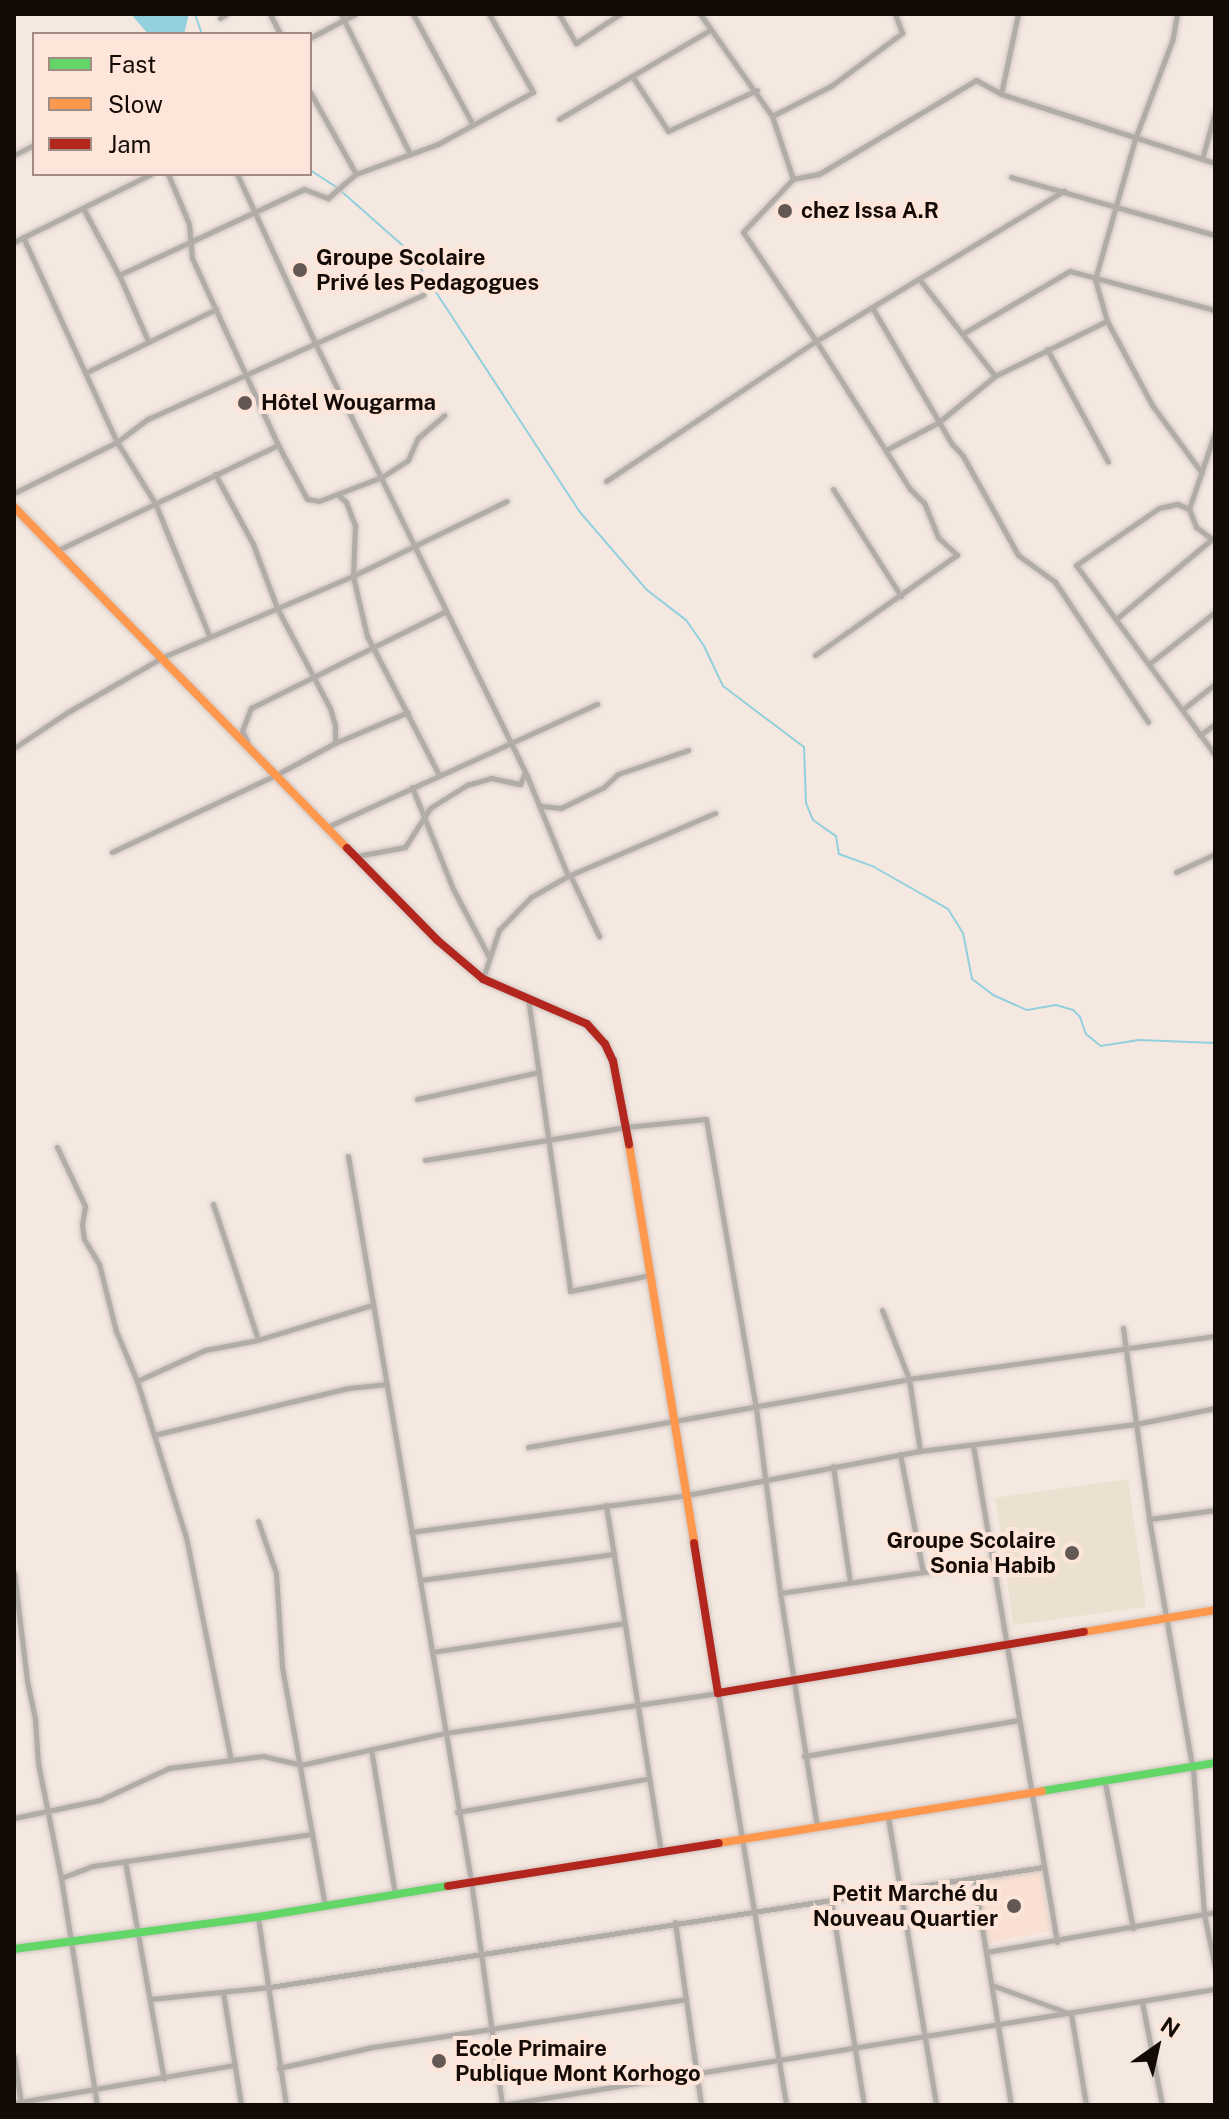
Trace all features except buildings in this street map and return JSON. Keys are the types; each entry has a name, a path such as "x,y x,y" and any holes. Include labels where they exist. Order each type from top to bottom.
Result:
{"street":[{"path":"270,14 279,32"},
{"path":"312,37 342,17 355,14"},
{"path":"413,14 472,123"},
{"path":"119,275 304,189 328,198 356,174 438,144 533,92 489,14"},
{"path":"559,14 576,43 620,14"},
{"path":"700,14 757,90 772,116 793,179"},
{"path":"772,116 831,86 902,33 895,14"},
{"path":"1001,94 1018,14"},
{"path":"1177,14 1172,41 1135,139 1095,279 1107,321 1152,405 1202,473"},
{"path":"342,17 410,154"},
{"path":"559,119 710,30"},
{"path":"632,76 668,131 757,90"},
{"path":"815,655 957,555 938,537 924,503 910,489 743,232 793,179 819,174 976,80 1001,94 1215,163"},
{"path":"312,96 356,174"},
{"path":"1202,159 1215,112"},
{"path":"14,155 32,146"},
{"path":"14,242 147,176"},
{"path":"169,176 189,224 192,258 278,445 307,499 319,501 382,477 408,460 418,438 444,415"},
{"path":"238,176 316,345 525,772 569,876 599,936"},
{"path":"1011,177 1215,235"},
{"path":"606,481 816,341 1064,191"},
{"path":"83,208 119,275 148,341"},
{"path":"23,237 117,442 155,503 209,635"},
{"path":"962,334 1070,271 1215,310"},
{"path":"919,278 995,376"},
{"path":"14,493 117,442 148,419 423,295"},
{"path":"87,372 216,309"},
{"path":"873,309 939,422 963,456 1018,555 1055,582 1148,722"},
{"path":"886,450 939,422 995,376 1107,321"},
{"path":"1047,349 1108,462"},
{"path":"1116,619 1212,539 1196,527 1189,509 1215,432"},
{"path":"57,551 278,445"},
{"path":"215,474 253,544 277,608 330,708 335,725 335,743"},
{"path":"833,489 901,596"},
{"path":"338,495 346,502 355,525 353,576 367,636 439,775"},
{"path":"14,748 68,712 163,657 353,576 413,544 507,501"},
{"path":"1189,509 1177,504 1159,508 1076,565 1215,755"},
{"path":"14,507 437,940 483,979 568,1013 597,1032 613,1061 651,1275 786,2105"},
{"path":"251,749 242,731 251,708 312,675 447,611"},
{"path":"1149,664 1215,612"},
{"path":"1182,710 1215,684"},
{"path":"326,827 597,704"},
{"path":"112,852 276,775 335,743 408,712"},
{"path":"1200,735 1215,724"},
{"path":"540,806 561,808 604,787 618,774 688,750"},
{"path":"355,856 405,847 430,808 467,785 491,778 520,784 525,772"},
{"path":"412,787 453,889 489,956"},
{"path":"483,979 499,930 531,897 569,876 715,813"},
{"path":"1176,872 1215,854"},
{"path":"528,997 570,1291 651,1275"},
{"path":"417,1099 539,1072"},
{"path":"425,1160 626,1127 706,1119 756,1408 780,1593 817,1827"},
{"path":"57,1147 85,1206 82,1225 84,1239 99,1264 116,1331 137,1381 186,1537 231,1760"},
{"path":"348,1156 471,1881 502,2105 997,2022 1071,2014 1215,1989"},
{"path":"213,1204 258,1340"},
{"path":"137,1381 205,1350 258,1340 372,1305"},
{"path":"882,1310 909,1379 920,1451"},
{"path":"1123,1328 1149,1519 1193,1770 1204,1914 1215,1967"},
{"path":"528,1447 909,1379 1215,1336"},
{"path":"154,1435 349,1388 386,1384"},
{"path":"411,1532 687,1495 900,1454 1136,1424 1215,1408"},
{"path":"973,1445 1057,1942"},
{"path":"900,1454 923,1572"},
{"path":"833,1466 850,1583"},
{"path":"606,1505 640,1705 647,1779 661,1851"},
{"path":"1149,1519 1215,1510"},
{"path":"258,1521 276,1573 282,1667 325,1905"},
{"path":"420,1580 614,1554"},
{"path":"780,1593 993,1562"},
{"path":"14,1573 27,1681 35,1720 38,1763 61,1878 97,2105"},
{"path":"14,1818 100,1800 169,1768 263,1756 301,1765 445,1733 794,1682 1215,1610"},
{"path":"432,1652 625,1623"},
{"path":"804,1756 1018,1720"},
{"path":"371,1749 395,1894"},
{"path":"14,1949 258,1917 1031,1792 1193,1770 1215,1763"},
{"path":"457,1812 647,1779"},
{"path":"1105,1783 1133,1928"},
{"path":"888,1816 936,2105"},
{"path":"61,1878 93,1866 312,1834"},
{"path":"125,1861 164,2079"},
{"path":"150,1999 270,1987 1043,1867"},
{"path":"974,1879 1011,2105"},
{"path":"831,1901 864,2105"},
{"path":"986,1952 1215,1912"},
{"path":"258,1917 286,2105"},
{"path":"675,1922 701,2105"},
{"path":"991,1984 1071,2014"},
{"path":"223,1992 241,2105"},
{"path":"279,2068 373,2047 685,1999"},
{"path":"1142,2002 1162,2105"},
{"path":"1071,2014 1086,2105"},
{"path":"14,2057 19,2103 235,2065"}],"shaded area":[{"name":"Groupe Scolaire Sonia Habib","path":"1128,1479 1146,1607 1013,1625 995,1498"},
{"name":"Petit Marché du Nouveau Quartier","path":"1039,1870 1051,1931 989,1943 977,1882"}],"water":[{"path":"131,14 189,14 184,32 146,32"}],"waterway":[{"path":"195,14 201,32"},
{"path":"312,171 336,187"},
{"path":"341,191 409,251 579,511 647,590 686,620 704,646 723,686 804,747 806,803 813,820 836,836 839,854 874,867 948,909 963,933 972,979 993,995 1027,1010 1056,1005 1073,1010 1080,1017 1086,1034 1101,1046 1139,1040 1215,1043"}],"traffic: fast":[{"path":"1042,1791 1215,1763"},
{"path":"14,1949 258,1917 448,1886"}],"traffic: slow":[{"path":"14,507 347,848"},
{"path":"629,1144 694,1543"},
{"path":"1084,1632 1215,1610"},
{"path":"719,1843 1042,1791"}],"traffic: jam":[{"path":"347,848 437,940 483,979 587,1024 605,1044 613,1061 629,1144"},
{"path":"694,1543 718,1693 1084,1632"},
{"path":"448,1886 719,1843"}],"place":[{"name":"chez Issa A.R","path":"785,211"},
{"name":"Groupe Scolaire Privé les Pedagogues","path":"300,270"},
{"name":"Hôtel Wougarma","path":"245,403"},
{"name":"Groupe Scolaire Sonia Habib","path":"1072,1553"},
{"name":"Petit Marché du Nouveau Quartier","path":"1014,1906"},
{"name":"Ecole Primaire Publique Mont Korhogo","path":"439,2061"}]}
